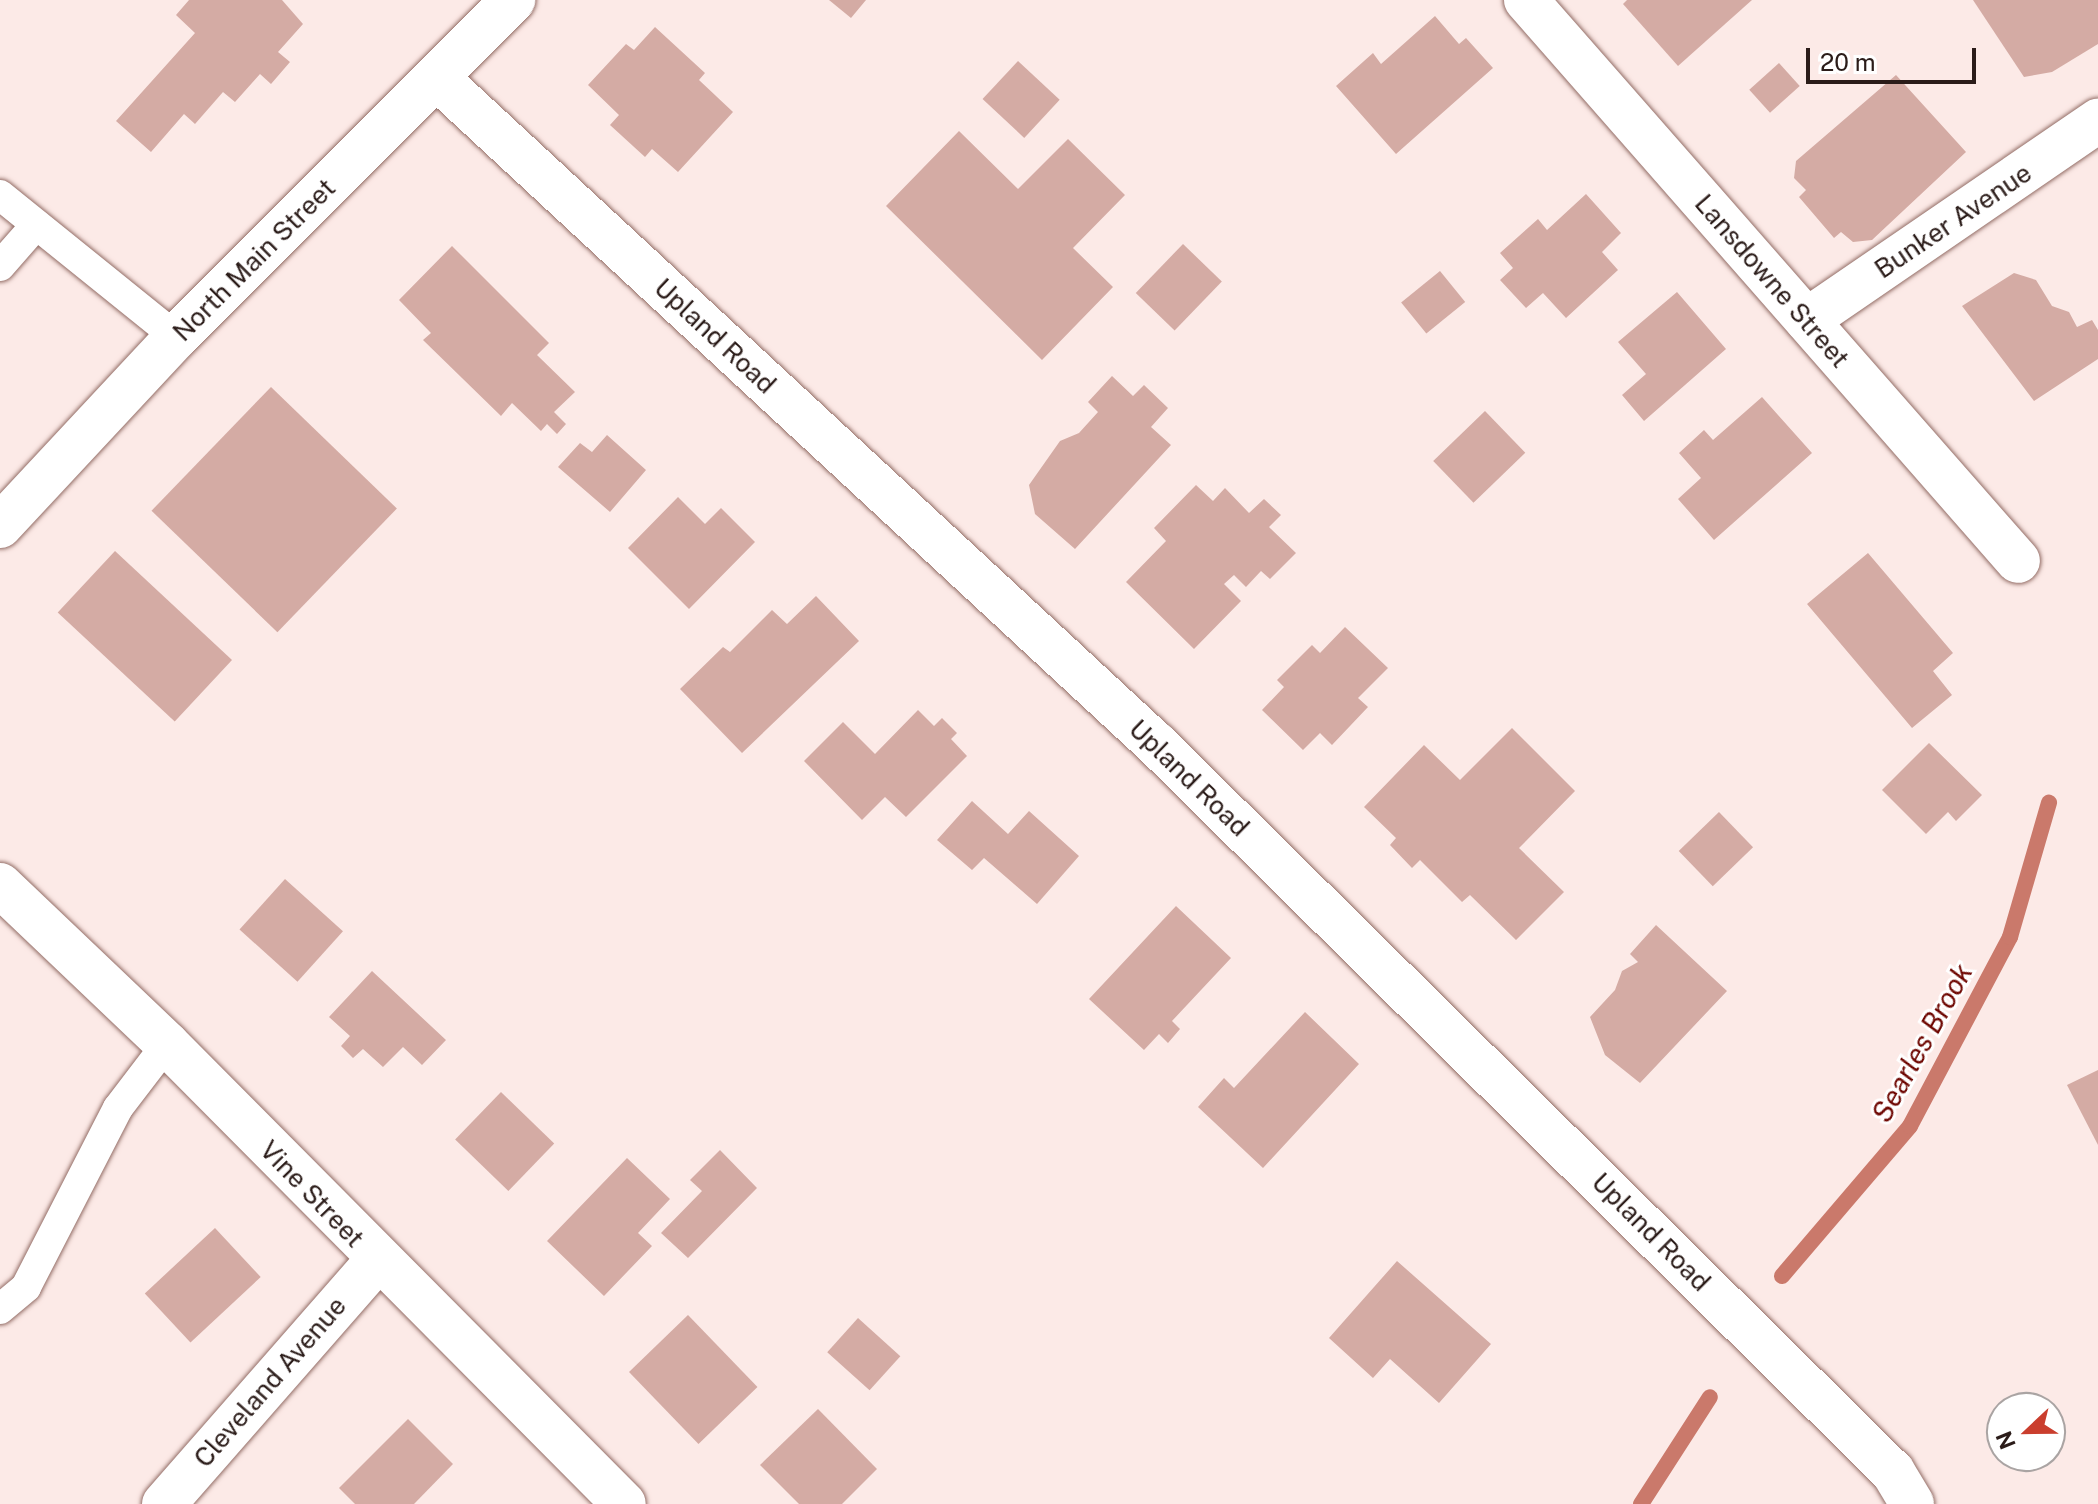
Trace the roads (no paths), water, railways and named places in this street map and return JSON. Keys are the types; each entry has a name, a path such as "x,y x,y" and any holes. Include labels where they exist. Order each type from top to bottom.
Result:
{"street":[{"name":"North Main Street","path":"0,526 176,337 438,79 513,0"},
{"name":"Lansdowne Street","path":"1526,0 2018,561"},
{"name":"Upland Road","path":"438,79 1156,744 1893,1472 1912,1504"},
{"name":"Bunker Avenue","path":"1807,320 2098,121"},
{"name":"Vine Street","path":"0,885 167,1044 377,1261 624,1504"},
{"name":"Cleveland Avenue","path":"164,1504 377,1261"}],"lane":[{"path":"0,195 176,337"},
{"path":"0,266 36,225"},
{"path":"0,1309 26,1287 118,1108 167,1044"}],"waterway":[{"name":"Searles Brook","path":"1782,1276 1910,1126 2010,937 2049,803"},
{"name":"Searles Brook","path":"1641,1504 1710,1397"}]}
